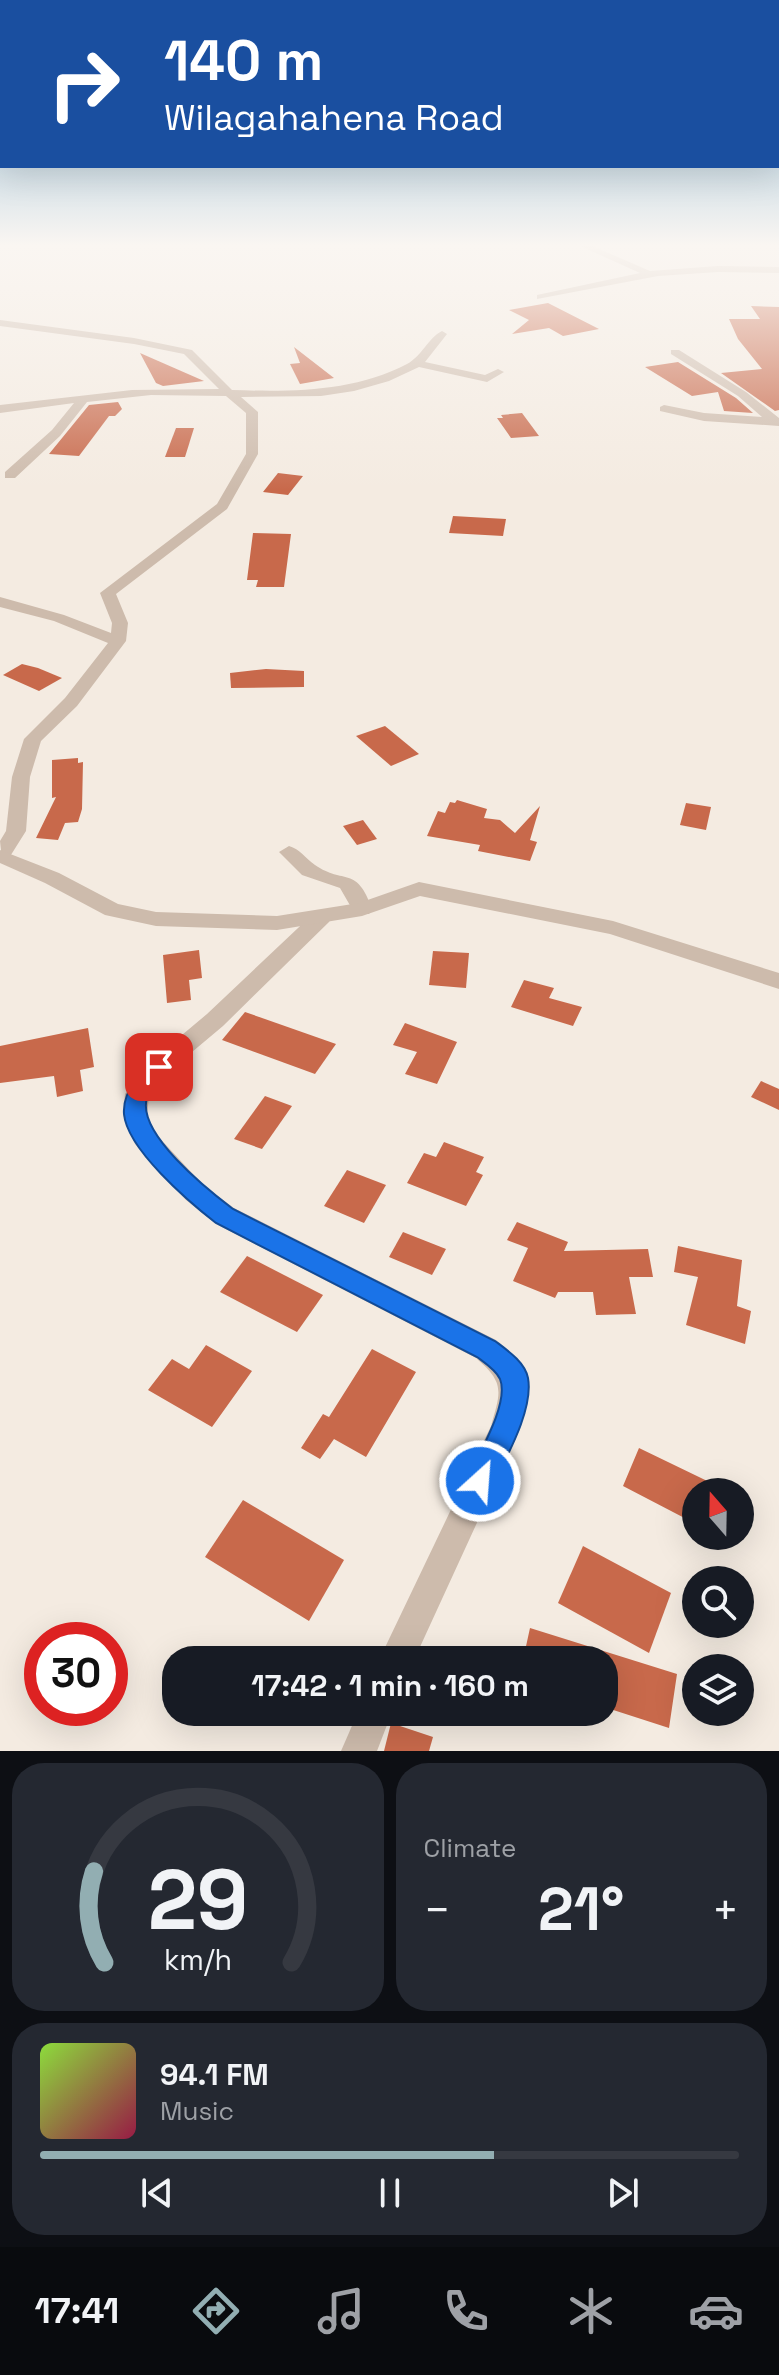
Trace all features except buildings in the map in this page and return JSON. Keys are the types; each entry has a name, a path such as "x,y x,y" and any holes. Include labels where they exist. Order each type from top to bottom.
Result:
{"street":[{"path":"28,327 134,341 188,352 252,412 252,454 222,506 108,593 120,623 118,641 71,702 33,739 21,777 16,831 1,855 112,910 156,919 277,923 362,909 419,889 613,928 779,981"},
{"path":"0,409 146,392 271,395 381,381 417,363 442,334"},
{"path":"675,352 742,394 777,422"},
{"path":"417,363 487,379 498,372"},
{"path":"10,475 56,433 82,401"},
{"path":"664,409 704,417 777,422"},
{"path":"0,602 59,618 118,641"},
{"path":"289,852 311,871 348,881 358,893 362,909"},
{"path":"322,917 215,1020 159,1067 137,1094 135,1115 144,1137 195,1193 225,1216 486,1349 503,1362 515,1378 514,1398 505,1429 403,1646"},
{"path":"359,1751 369,1726"}],"route":[{"path":"159,1067 137,1094 135,1115 144,1137 195,1193 225,1216 486,1349 503,1362 515,1378 514,1398 505,1429 480,1481"}]}
